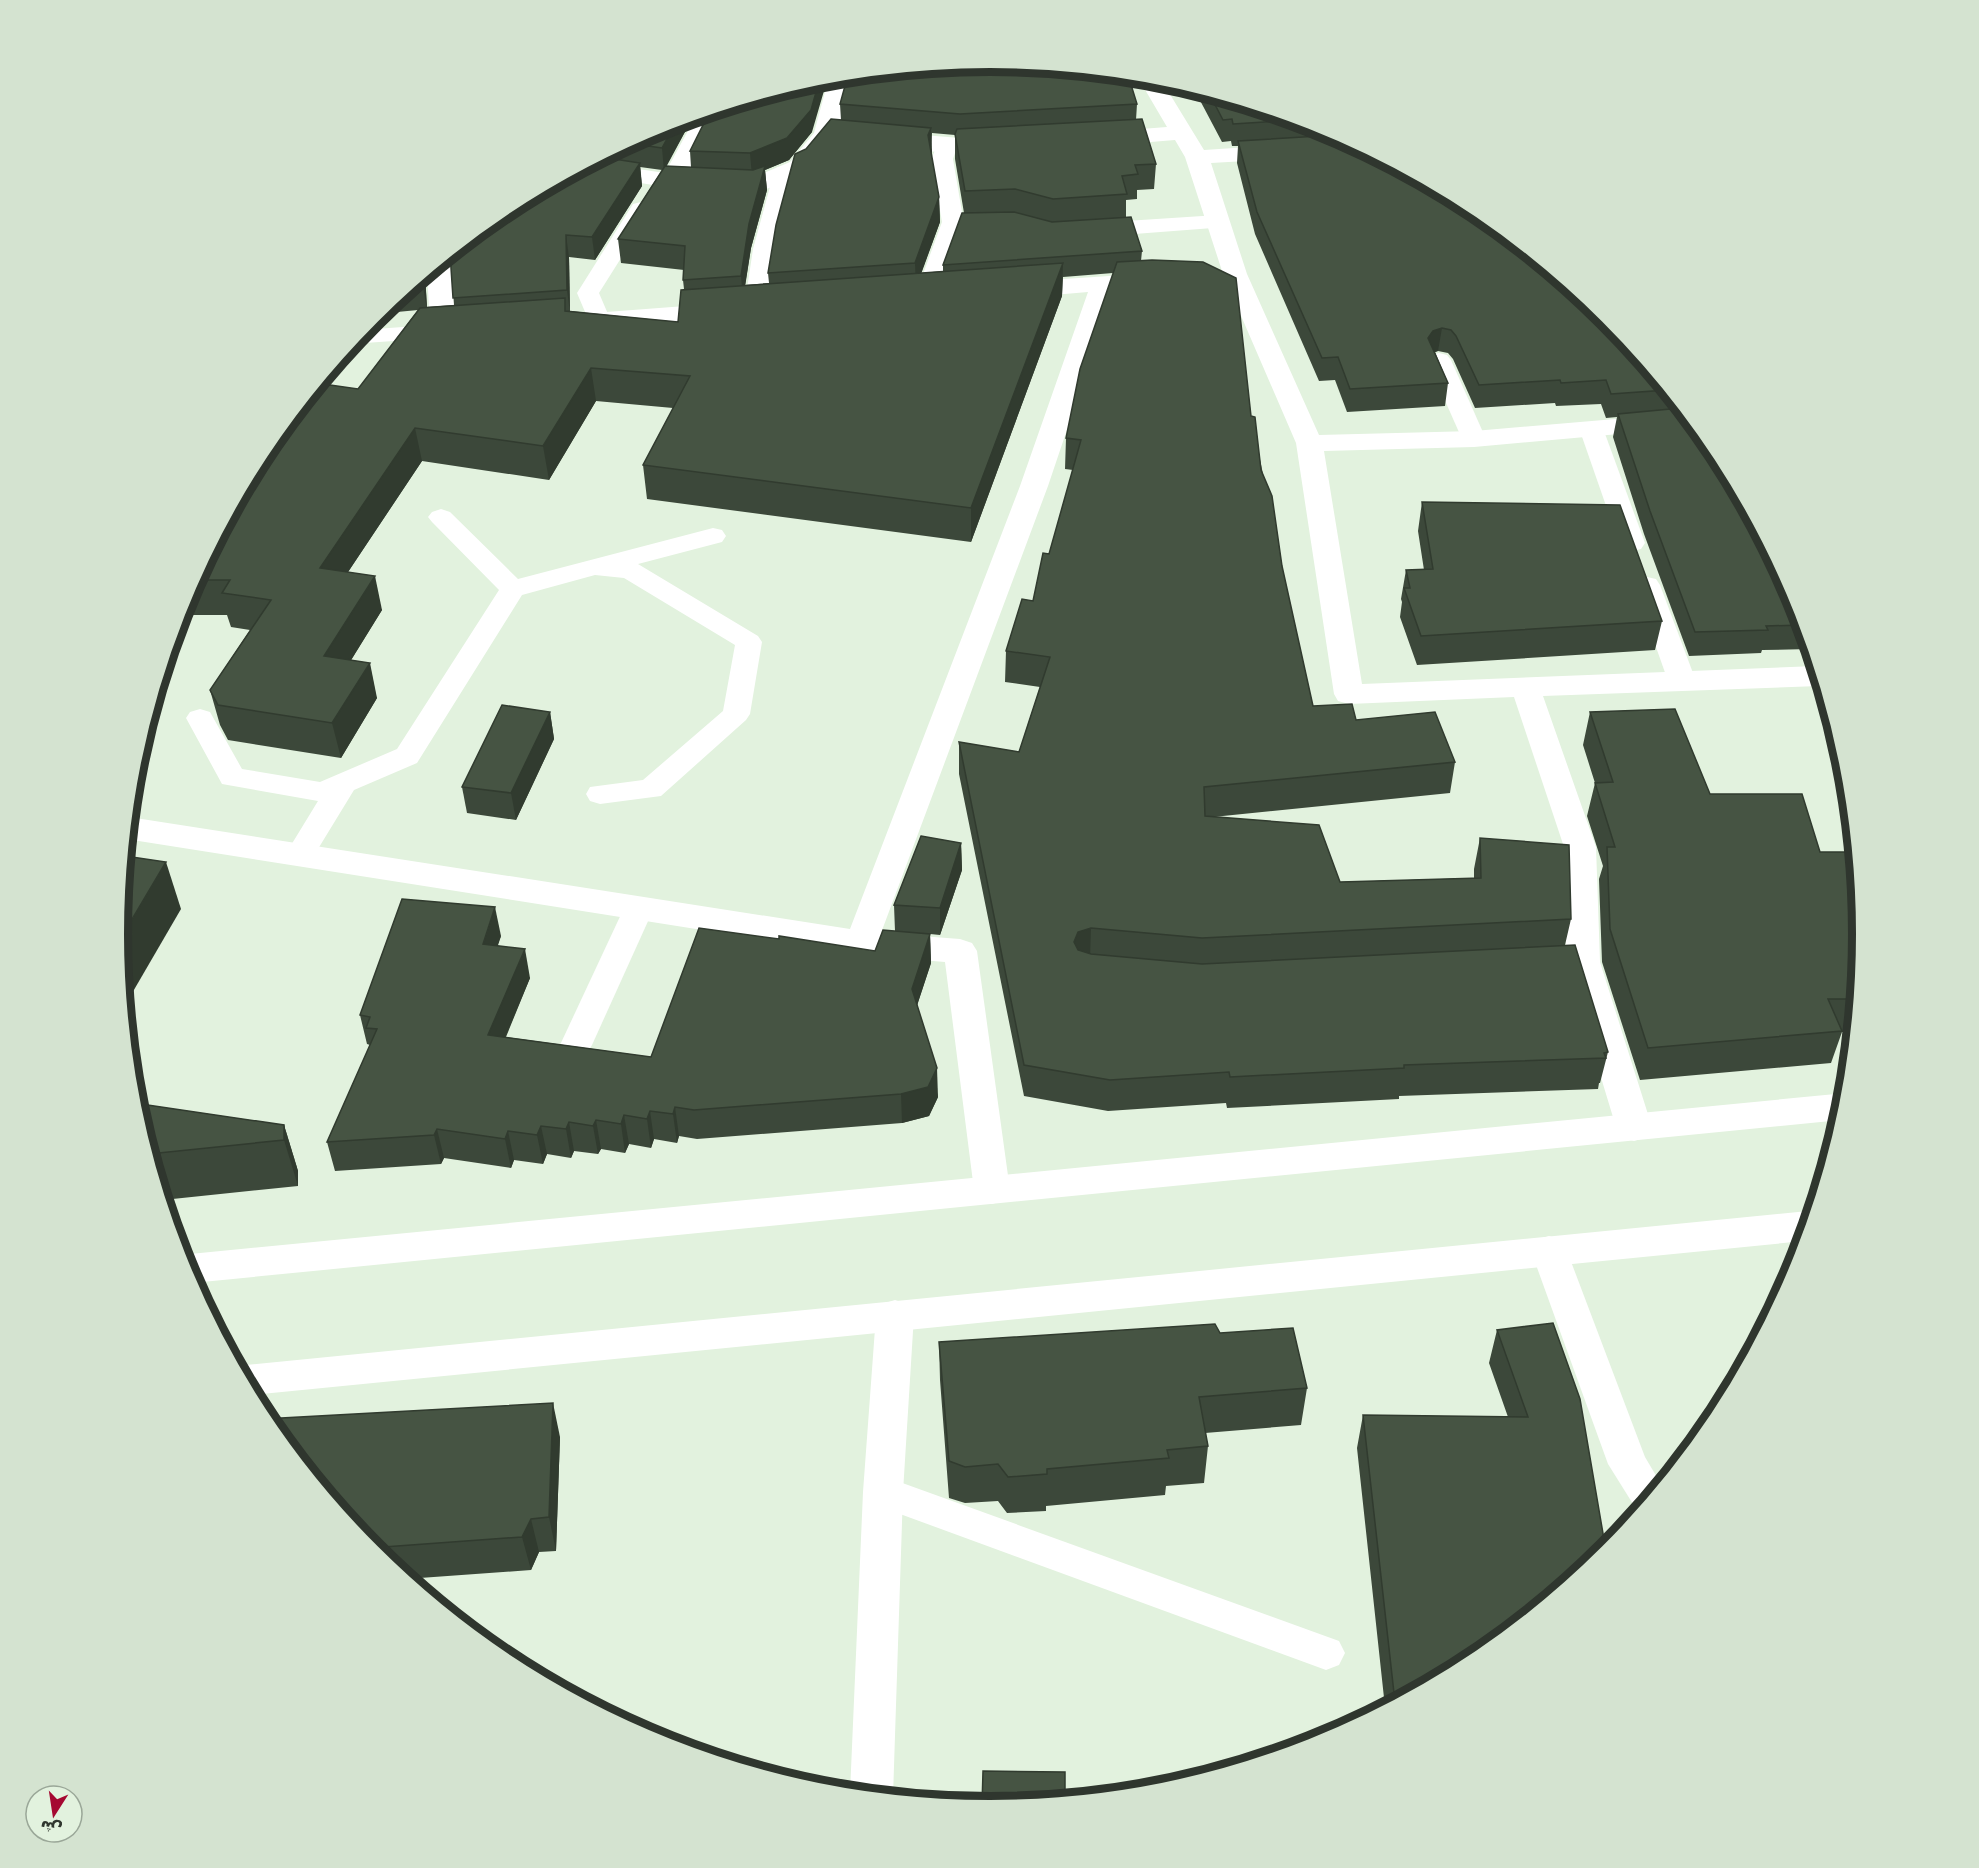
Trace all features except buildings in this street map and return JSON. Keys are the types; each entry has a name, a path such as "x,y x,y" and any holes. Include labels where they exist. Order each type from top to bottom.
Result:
{"street":[{"path":"847,84 847,136"},
{"path":"1155,88 1197,157 1218,222 1223,275 1309,443 1348,694 1812,676"},
{"path":"667,180 704,121"},
{"path":"1076,140 1182,132"},
{"path":"592,170 667,180 755,185 798,166 847,136 947,144 1018,142"},
{"path":"1197,157 1302,151"},
{"path":"368,337 454,331 441,270"},
{"path":"997,291 1176,278"},
{"path":"861,943 1034,486 1104,283"},
{"path":"566,323 766,308"},
{"path":"1309,443 1474,439 1592,431 1682,421"},
{"path":"1525,687 1580,847 1571,963 1634,1127"},
{"path":"134,829 861,943 960,951 992,1190"},
{"path":"195,1268 1834,1107"},
{"path":"252,1379 1800,1227"},
{"path":"1549,1251 1628,1464 1645,1493"},
{"path":"872,1788 883,1492 895,1315"}],"lane":[{"path":"926,296 951,225 942,159 947,144"},
{"path":"766,308 764,249 785,172"},
{"path":"599,321 588,293 667,180"},
{"path":"1074,232 1218,222"},
{"path":"951,225 1015,223 1024,225"},
{"path":"1439,360 1474,439"},
{"path":"1592,431 1682,681"},
{"path":"441,517 513,589"},
{"path":"200,718 232,777 322,792 407,756 513,589 714,536"},
{"path":"589,569 630,570 749,642 736,714 651,789 600,794"},
{"path":"300,855 343,784"},
{"path":"576,1045 639,908"},
{"path":"883,1492 1326,1653"}]}
